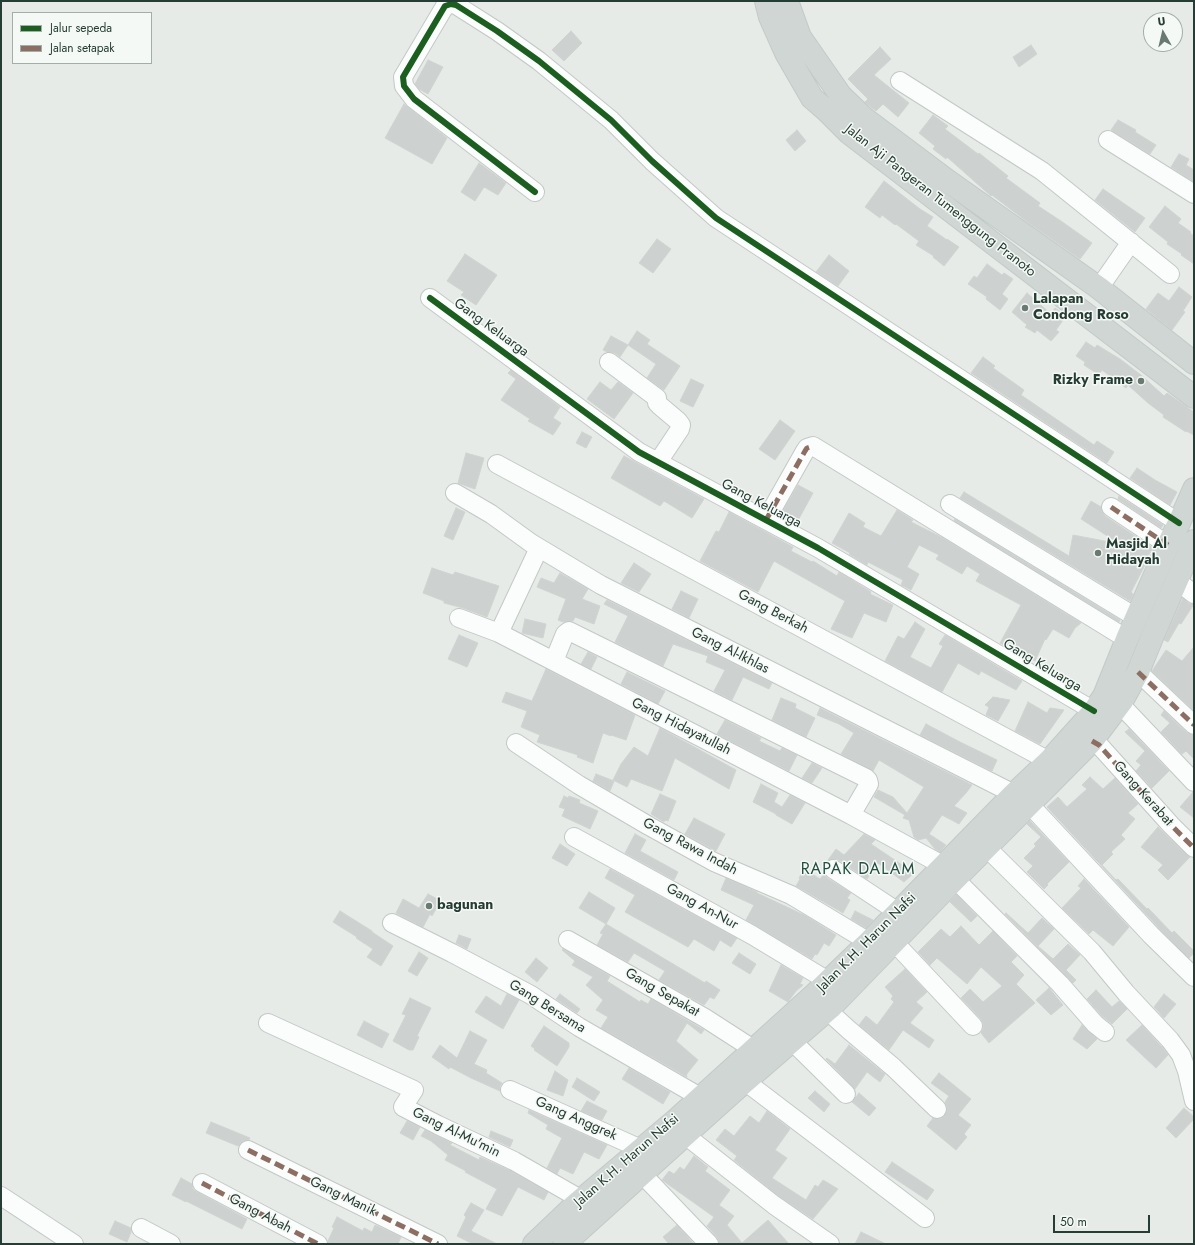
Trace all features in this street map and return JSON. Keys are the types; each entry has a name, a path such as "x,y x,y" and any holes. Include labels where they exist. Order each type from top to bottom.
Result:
{"main road":[{"name":"Jalan Aji Pangeran Tumenggung Pranoto","path":"766,1 770,17 786,53 812,98 827,110 849,133 1194,397"},
{"name":"Jalan Aji Pangeran Tumenggung Pranoto","path":"787,1 800,37 841,96 864,118 948,181 1099,288 1194,363"},
{"name":"Jalan K.H. Harun Nafsi","path":"564,1244 827,1010 866,954 898,912 949,872 987,848 1049,761 1094,711 1104,696 1168,544 1194,489"},
{"name":"Jalan K.H. Harun Nafsi","path":"534,1244 828,981 866,954 894,942 949,872 1022,800 1092,741 1120,704 1138,672 1194,541"}],"street":[{"path":"535,192 414,99 404,86 403,77 445,6 450,4 456,5 497,31 539,61 610,120 652,162 716,218 1179,523"},
{"path":"900,81 1042,171 1170,274"},
{"path":"1108,140 1194,194"},
{"path":"1099,288 1132,242"},
{"name":"Gang Keluarga","path":"430,298 633,448 818,548 1094,711"},
{"path":"609,362 657,398 657,403 681,425 680,429 658,462"},
{"path":"766,520 805,451 807,448 813,446 1127,639"},
{"name":"Gang Berkah","path":"497,464 1049,761"},
{"name":"Gang Al-Ikhlas","path":"455,493 492,514 538,548 601,585 1022,800"},
{"path":"950,504 1137,618"},
{"path":"1111,507 1168,544"},
{"path":"500,633 538,548"},
{"path":"1177,581 1194,594"},
{"name":"Gang Hidayatullah","path":"459,618 500,633 851,815 949,872 1060,984 1095,1024 1105,1032"},
{"path":"554,661 565,634 569,631 866,778 869,784 851,815"},
{"path":"1138,672 1194,725"},
{"path":"1120,704 1194,782"},
{"name":"Gang Kerabat","path":"1092,741 1099,745 1194,848"},
{"name":"Gang Rawa Indah","path":"516,743 579,785 714,862 791,894 866,954"},
{"path":"1022,800 1151,935 1194,977"},
{"name":"Gang An-Nur","path":"574,837 752,935 828,981"},
{"path":"987,848 1092,952 1126,993 1170,1040 1181,1055 1188,1070 1194,1101"},
{"path":"833,869 898,912"},
{"name":"Gang Bersama","path":"392,923 531,994 579,1027 700,1097"},
{"name":"Gang Sepakat","path":"568,940 705,1018 753,1049"},
{"path":"894,942 973,1026"},
{"path":"827,1010 893,1067 937,1109"},
{"name":"Gang Al-Mu'min","path":"268,1023 414,1090 403,1107 514,1161 582,1200"},
{"path":"792,1041 846,1094"},
{"path":"746,1082 925,1218"},
{"name":"Gang Anggrek","path":"510,1090 641,1149"},
{"path":"685,1135 774,1205 830,1244"},
{"name":"Gang Manik","path":"248,1150 438,1244"},
{"path":"642,1174 709,1244"},
{"name":"Gang Abah","path":"202,1183 318,1244"},
{"path":"1,1196 74,1244"},
{"path":"141,1228 171,1244"}],"building":[{"path":"571,31 582,43 564,61 552,50"},
{"path":"1031,45 1037,54 1019,67 1013,57"},
{"path":"880,47 891,59 874,75 909,103 898,117 883,104 876,111 872,108 865,102 868,99 848,79"},
{"path":"428,60 443,67 428,94 419,89 415,84"},
{"path":"404,104 447,138 432,164 385,138"},
{"path":"933,115 948,126 945,129 978,154 979,153 1008,176 1006,178 1040,203 1038,206 1092,243 1080,259 992,195 991,196 947,157 946,159 933,149 935,146 919,133"},
{"path":"1118,120 1136,130 1135,132 1156,145 1150,154 1111,130"},
{"path":"797,130 806,141 795,151 786,140"},
{"path":"1179,154 1189,159 1186,165 1194,170 1194,182 1171,167"},
{"path":"479,163 506,183 498,195 484,187 475,201 461,192"},
{"path":"884,181 920,209 933,217 927,226 959,247 944,266 933,257 934,256 916,245 919,241 882,215 880,218 865,207"},
{"path":"1103,189 1145,218 1135,232 1095,200"},
{"path":"1165,206 1181,219 1178,223 1191,232 1190,233 1194,236 1194,264 1167,244 1168,242 1149,227"},
{"path":"657,239 671,249 653,273 639,263"},
{"path":"465,254 497,275 476,305 461,295 464,292 447,281"},
{"path":"829,255 849,271 838,286 816,272"},
{"path":"987,264 1002,275 1004,273 1013,279 1002,294 1008,299 1000,310 986,299 987,297 968,284 974,276 977,278"},
{"path":"1179,287 1192,297 1183,311 1185,312 1172,330 1146,309 1158,293 1169,301"},
{"path":"1027,293 1051,314 1055,308 1066,316 1056,330 1059,332 1051,341 1037,330 1035,333 1025,327 1027,325 1012,312"},
{"path":"637,331 650,340 647,344 680,366 664,390 647,378 656,364 628,345"},
{"path":"611,336 628,345 620,357 615,353 603,350"},
{"path":"1086,342 1095,348 1097,345 1120,359 1141,375 1164,396 1167,393 1194,412 1194,435 1186,432 1163,417 1164,415 1128,385 1126,388 1102,370 1099,375 1084,365 1085,362 1076,356"},
{"path":"983,357 995,366 993,368 1024,390 1021,395 1094,445 1097,441 1114,452 1107,463 971,373"},
{"path":"511,370 560,407 553,418 561,423 553,435 528,421 530,419 501,400 516,379 508,373"},
{"path":"691,379 704,385 693,407 680,401"},
{"path":"600,382 611,390 618,382 633,393 614,419 587,399"},
{"path":"780,420 795,431 775,460 759,449"},
{"path":"582,432 592,437 586,448 576,443"},
{"path":"466,453 484,458 475,489 458,483"},
{"path":"624,456 704,499 692,518 664,501 660,506 611,478"},
{"path":"1137,468 1177,492 1170,505 1130,478"},
{"path":"798,485 813,493 796,524 780,516"},
{"path":"964,492 1069,556 1073,535 1120,544 1081,519 1091,501 1101,507 1105,516 1153,548 1143,564 1145,565 1131,592 1133,594 1130,601 960,498"},
{"path":"1119,496 1163,525 1161,528 1118,499"},
{"path":"456,508 465,512 453,540 444,536"},
{"path":"897,510 913,520 911,522 943,538 1081,623 1075,628 1069,638 1053,629 1046,640 1045,639 1035,661 1000,643 1021,605 976,581 980,574 967,566 962,574 936,559 939,555 919,545 907,567 919,574 911,590 901,585 903,580 868,562 867,565 832,543 849,513 865,523 863,527 881,536"},
{"path":"729,512 793,547 791,551 812,562 813,561 837,576 839,572 871,592 870,594 893,605 886,622 864,613 852,638 831,629 845,601 774,561 758,592 700,561 716,531 719,532"},
{"path":"955,519 1120,620 1119,622 954,521"},
{"path":"634,563 651,574 639,592 621,583"},
{"path":"432,568 453,575 455,572 499,586 487,617 444,603 444,601 423,593"},
{"path":"560,573 588,589 582,599 600,606 594,624 575,617 573,621 563,622 558,620 566,599 537,587 541,578 554,583"},
{"path":"681,591 698,599 689,618 672,609"},
{"path":"1183,598 1188,603 1194,604 1181,624 1179,623 1168,642 1164,640"},
{"path":"607,600 772,683 769,689 743,677 732,700 714,691 725,670 706,662 708,656 673,644 663,666 615,642 628,616 604,604"},
{"path":"525,619 546,624 543,638 522,633"},
{"path":"915,622 925,629 910,657 931,668 943,646 939,644 945,635 1022,681 1016,690 981,671 979,675 958,663 942,692 885,661 898,636 904,639"},
{"path":"459,635 478,643 467,667 448,659"},
{"path":"1194,647 1194,711 1152,671 1166,650 1182,661"},
{"path":"588,652 597,657 591,669 581,664"},
{"path":"546,669 635,715 626,740 603,733 593,763 577,757 578,755 537,742 540,735 521,727 527,711 502,702 506,692 532,701"},
{"path":"627,672 665,691 658,704 621,684"},
{"path":"993,697 1010,700 998,721 986,715 989,707 985,705"},
{"path":"781,698 796,704 795,708 815,718 806,737 772,720"},
{"path":"1028,702 1047,713 1050,708 1064,710 1040,744 1015,731"},
{"path":"820,708 972,785 954,806 967,813 959,824 942,815 929,834 946,845 940,852 935,849 926,838 918,840 914,837 909,820 903,818 905,815 874,797 878,790 893,797 907,813 924,787 879,760 873,771 841,754 854,733 839,724 817,715"},
{"path":"1164,711 1187,733 1194,735 1194,759 1186,751 1182,754 1161,732 1170,723 1161,715"},
{"path":"725,720 761,738 759,741 780,751 782,748 797,755 789,771 717,734"},
{"path":"926,724 997,760 992,771 920,735"},
{"path":"660,728 736,770 729,789 675,758 662,791 631,779 627,787 613,780 621,764 634,747 648,756"},
{"path":"1129,729 1169,771 1152,788 1136,771 1141,765 1136,761 1145,751 1125,732"},
{"path":"812,763 822,768 812,783 802,778"},
{"path":"596,774 614,781 610,791 593,781"},
{"path":"1090,777 1103,789 1115,778 1138,804 1128,813 1135,819 1121,835 1125,839 1111,852 1113,854 1102,865 1147,909 1148,908 1172,933 1174,931 1194,951 1189,958 1159,928 1047,807 1058,797 1067,807 1087,789 1082,785"},
{"path":"761,784 778,793 774,802 782,807 790,795 805,803 792,824 753,802"},
{"path":"1194,792 1194,818 1180,807"},
{"path":"660,794 676,801 668,821 665,820 664,822 651,814"},
{"path":"564,796 568,798 569,796 580,800 579,803 598,811 590,829 562,816 565,809 559,807"},
{"path":"694,818 725,834 716,851 685,834"},
{"path":"1030,821 1069,862 1044,889 1027,872 1033,866 1024,858 1036,846 1034,844 1041,837 1027,824"},
{"path":"1158,827 1190,857 1168,880 1158,870 1163,865 1141,847"},
{"path":"635,834 646,840 640,851 678,872 674,880 625,853"},
{"path":"864,834 875,840 871,844 914,873 904,882 878,863 867,879 839,860 828,860 836,849 844,855"},
{"path":"560,844 575,854 567,866 552,858"},
{"path":"610,869 737,938 731,947 720,940 714,951 694,939 688,947 625,912 635,895 605,878"},
{"path":"804,869 820,879 824,874 827,878 851,893 847,898 850,900 843,913 796,886"},
{"path":"726,878 806,916 836,935 829,946 824,943 817,955 815,954 812,959 746,920 754,905 721,890"},
{"path":"1084,879 1129,927 1113,946 1093,930 1089,934 1062,908 1081,888 1078,886"},
{"path":"589,892 615,908 606,924 579,908"},
{"path":"428,894 439,900 439,904 432,916 430,914 423,927 396,913 403,899 419,908"},
{"path":"957,895 977,916 971,922 950,902"},
{"path":"340,911 393,946 381,966 367,957 373,949 333,922"},
{"path":"855,911 873,920 866,928 851,919"},
{"path":"1006,913 1028,933 1042,918 1054,929 1038,946 1053,959 1068,944 1080,955 1066,970 1076,980 1073,983 1005,914"},
{"path":"606,924 705,983 706,981 720,990 714,999 710,997 704,1005 659,980 665,971 634,953 628,962 597,945 603,934 600,933"},
{"path":"961,926 979,945 993,931 1017,956 1011,962 1024,975 1016,984 1035,1003 989,1043 981,1033 983,1024 981,1019 961,998 970,989 983,1002 1002,986 981,967 967,984 937,958 930,965 918,952 941,929 950,937"},
{"path":"459,935 471,939 467,949 456,943"},
{"path":"563,949 610,976 607,981 640,1002 641,1000 648,1004 651,999 704,1030 701,1034 687,1023 676,1041 698,1060 686,1075 687,1077 601,1028 608,1017 596,1010 603,1000 586,985 593,977 572,965 575,961 562,950"},
{"path":"419,952 428,958 417,976 408,971"},
{"path":"739,953 756,964 750,974 732,963"},
{"path":"536,958 548,968 537,982 525,972"},
{"path":"781,965 803,978 800,984 803,985 796,991 788,1002 769,991"},
{"path":"905,969 927,992 916,1002 923,1008 910,1023 934,1040 929,1048 903,1030 889,1050 859,1025 866,1016 877,1025 894,1002 891,999 893,996 885,987"},
{"path":"1049,988 1063,1005 1051,1015 1036,1000"},
{"path":"1096,990 1112,1007 1119,1001 1127,1009 1112,1024 1102,1016 1087,999"},
{"path":"507,994 519,1000 503,1029 475,1012 486,996 501,1006"},
{"path":"560,994 580,1009 577,1013 556,999"},
{"path":"1164,994 1176,1004 1164,1018 1154,1007"},
{"path":"410,998 431,1008 417,1036 419,1037 413,1050 409,1050 393,1041 406,1015 402,1014"},
{"path":"364,1021 389,1034 382,1048 357,1035"},
{"path":"1082,1025 1097,1039 1087,1049 1073,1039"},
{"path":"1142,1025 1168,1055 1156,1068 1126,1040"},
{"path":"544,1026 569,1043 569,1047 557,1066 534,1050 535,1049 531,1046"},
{"path":"470,1031 487,1040 474,1064 487,1070 486,1073 502,1083 500,1086 500,1091 450,1067 449,1069 432,1057 440,1045 457,1058"},
{"path":"849,1045 885,1074 880,1082 867,1072 855,1089 826,1059 827,1058 835,1064"},
{"path":"629,1068 670,1092 663,1104 622,1079"},
{"path":"555,1071 568,1080 563,1096 547,1090"},
{"path":"939,1073 971,1099 958,1115 971,1125 964,1134 967,1137 956,1150 927,1126 933,1118 940,1119 947,1111 945,1102 949,1096 931,1083"},
{"path":"577,1078 600,1092 594,1101 572,1087"},
{"path":"815,1091 830,1104 824,1112 808,1098"},
{"path":"859,1093 876,1108 869,1116 852,1102"},
{"path":"587,1101 607,1111 602,1120 581,1111"},
{"path":"1184,1108 1194,1117 1194,1119 1176,1138 1166,1128"},
{"path":"529,1110 607,1145 599,1159 584,1152 573,1174 560,1168 557,1174 547,1168 562,1138 546,1129 548,1125 528,1113"},
{"path":"767,1111 790,1129 775,1150 787,1158 772,1178 806,1200 815,1185 818,1187 823,1180 838,1189 813,1219 780,1197 734,1160 737,1156 716,1140 725,1129 734,1136 750,1116 759,1123"},
{"path":"407,1121 420,1127 413,1140 400,1133"},
{"path":"211,1122 250,1138 249,1140 243,1141 238,1146 206,1133"},
{"path":"425,1130 452,1143 450,1145 479,1160 480,1157 509,1170 548,1192 544,1200 518,1187 502,1216 486,1209 497,1189 445,1160 448,1155 431,1141 421,1136"},
{"path":"491,1131 513,1140 510,1147 489,1137"},
{"path":"694,1156 708,1167 705,1171 730,1190 719,1205 734,1216 727,1225 742,1243 768,1220 789,1244 719,1244 717,1237 707,1226 714,1217 662,1180 669,1171 674,1174 680,1167 684,1170"},
{"path":"892,1162 934,1190 927,1200 885,1172"},
{"path":"181,1178 192,1184 193,1189 197,1192 247,1219 242,1229 172,1195"},
{"path":"471,1203 484,1210 471,1231 497,1244 473,1244 457,1236 466,1217 464,1215"},
{"path":"337,1217 363,1231 364,1228 372,1232 375,1225 401,1237 398,1244 328,1244 334,1228 332,1227"},
{"path":"115,1221 131,1228 127,1242 109,1234"},
{"path":"677,1225 694,1244 669,1244 663,1237"},
{"path":"861,1232 886,1244 855,1244"}],"marked path":[{"path":"766,520 805,451 807,448 813,446"},
{"path":"1111,507 1168,545"},
{"path":"1138,672 1194,725"},
{"path":"1092,741 1099,745 1171,825 1194,848"},
{"path":"248,1150 438,1244"},
{"path":"202,1183 318,1244"}],"cycle path":[{"path":"535,192 414,99 404,86 403,77 445,6 451,4 456,5 497,31 539,61 611,120 652,161 716,218 1179,523"},
{"path":"430,298 639,452 818,548 1094,711"}],"place":[{"name":"Lalapan Condong Roso","path":"1025,308"},
{"name":"Rizky Frame","path":"1141,381"},
{"name":"Masjid Al Hidayah","path":"1098,553"},
{"name":"bagunan","path":"429,906"}],"district":[{"name":"RAPAK DALAM","path":"858,870"}]}
